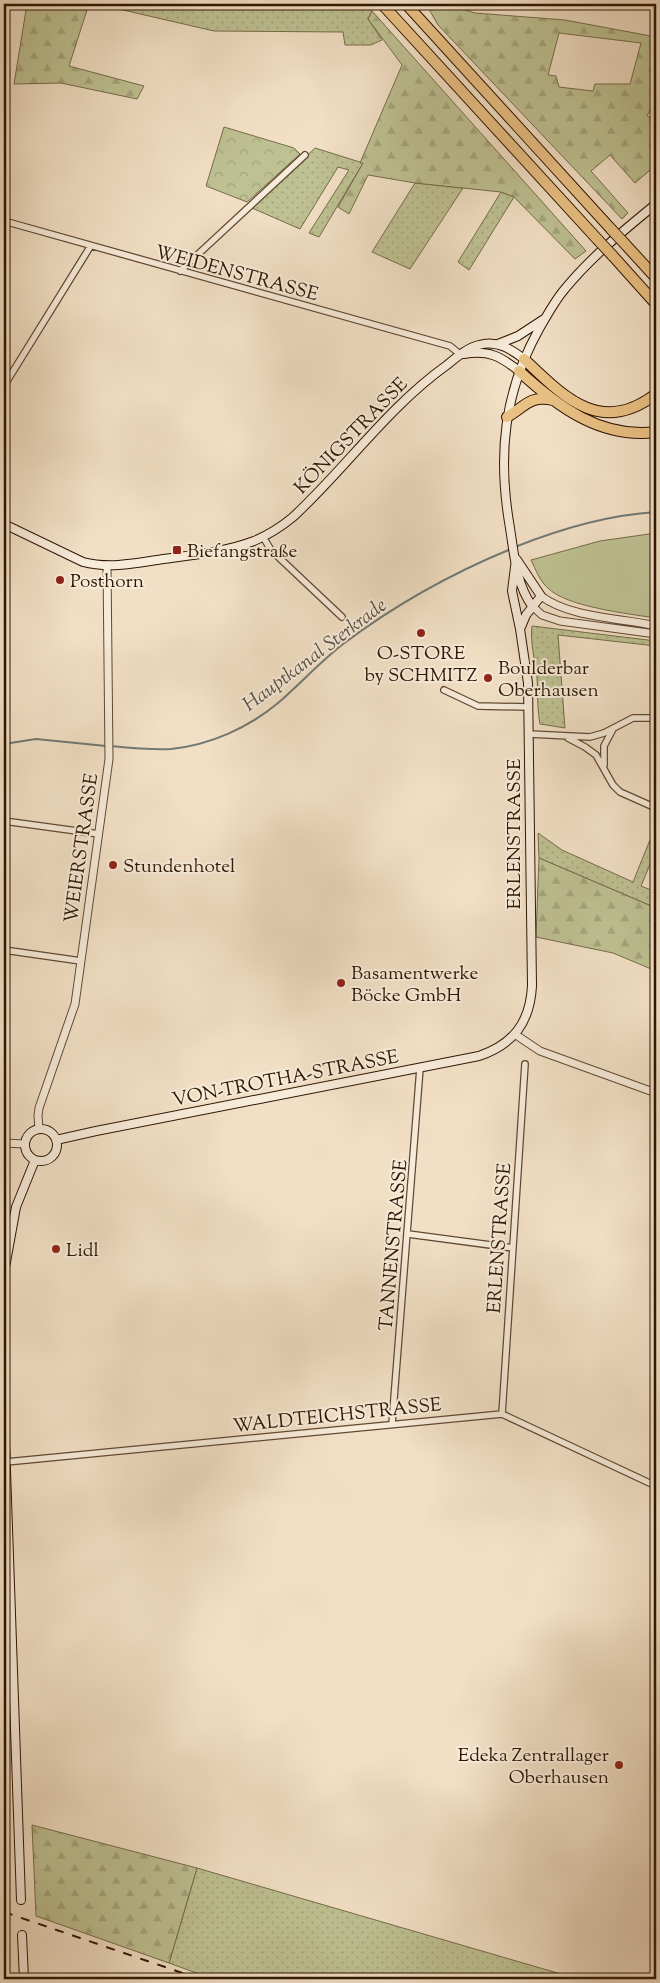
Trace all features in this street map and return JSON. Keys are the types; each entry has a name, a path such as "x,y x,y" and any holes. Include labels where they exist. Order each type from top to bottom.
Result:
{"highway":[{"path":"382,4 656,304"},
{"path":"410,8 656,278"},
{"path":"644,290 656,313"},
{"path":"524,359 546,380 586,409 610,413 633,408 656,394"},
{"path":"519,371 585,420 602,428 628,434 656,432"},
{"path":"507,417 529,401 545,398 556,400"}],"main road":[{"path":"460,355 478,352 489,353 502,358 519,371 545,318 557,299 575,278 656,205"},
{"name":"KÖNIGSTRASSE","path":"263,537 299,511 408,395 422,383 460,355 479,345 498,344 518,336 545,318"},
{"path":"498,344 513,350 524,359"},
{"name":"ERLENSTRASSE","path":"519,371 512,391 507,417 503,453 503,482 519,580 532,606"},
{"path":"4,524 83,562 107,565 219,551 263,537"},
{"name":"ERLENSTRASSE","path":"516,559 541,596"},
{"name":"ERLENSTRASSE","path":"516,559 512,591 527,674 532,986 529,1005 516,1035"},
{"path":"520,629 526,615 541,596"},
{"name":"VON-TROTHA-STRASSE","path":"56,1140 479,1056 491,1052 516,1035"},
{"path":"39,1129 50,1131 56,1140 56,1149 52,1157 43,1161 35,1160 28,1154 25,1144 28,1135 39,1129"},
{"path":"4,1273 16,1207 35,1160"},
{"path":"4,1414 7,1543 21,1900"},
{"path":"22,1935 24,1979"}],"street":[{"path":"180,271 305,155"},
{"name":"WEIDENSTRASSE","path":"4,222 450,346 460,355"},
{"path":"4,386 90,247"},
{"path":"263,537 271,550 342,617"},
{"name":"WEIERSTRASSE","path":"39,1129 39,1108 74,1004 109,759 107,565"},
{"path":"541,596 558,605 578,611 656,626"},
{"path":"532,606 543,615 560,621 656,634"},
{"path":"444,690 478,706 528,707"},
{"path":"529,734 590,737 633,718 656,718"},
{"path":"614,728 604,746 603,759 613,785 620,792 656,808"},
{"path":"564,736 591,750 605,768"},
{"path":"4,822 99,834"},
{"path":"4,950 81,961"},
{"path":"516,1035 540,1051 656,1093"},
{"name":"ERLENSTRASSE","path":"502,1414 525,1064"},
{"name":"TANNENSTRASSE","path":"392,1424 420,1068"},
{"path":"4,1143 25,1144"},
{"path":"408,1234 514,1248"},
{"path":"502,1414 656,1486"},
{"name":"WALDTEICHSTRASSE","path":"6,1462 502,1414"}],"green space":[{"path":"27,4 66,4 87,10 69,66 144,86 137,99 61,83 14,84"},
{"path":"97,4 366,4 372,11 368,19 382,40 371,45 345,45 343,32 214,31"},
{"path":"426,4 447,4 475,13 565,20 656,37 656,99 647,116 656,121 656,165 635,183 610,155 591,171 628,213 622,219 438,25","holes":["559,33 641,43 630,84 595,84 593,91 559,87 556,76 548,75"]},
{"path":"372,11 586,251 575,259 514,197 501,192 415,183 368,175 349,214 338,207 363,163 360,163 402,65 368,19"},
{"path":"224,127 294,148 300,154 247,202 206,186"},
{"path":"315,148 363,163 319,237 309,233 349,170 338,167 300,229 252,208"},
{"path":"415,183 463,188 410,269 372,252"},
{"path":"501,192 514,197 469,270 458,262"},
{"path":"656,533 656,618 600,609 570,601 549,589 543,583 531,560 600,541"},
{"path":"532,626 656,641 656,646 558,635 565,728 540,724 537,677 532,645"},
{"path":"656,825 656,850 641,886 656,892 656,908 539,858 538,833 562,850 633,882"},
{"path":"539,858 656,908 656,971 613,953 536,937"},
{"path":"32,1825 197,1868 169,1963 36,1916"},
{"path":"197,1868 578,1979 213,1979 169,1963"}],"waterway":[{"name":"Hauptkanal Sterkrade","path":"515,547 549,534 584,524 620,516 656,512"},
{"name":"Hauptkanal Sterkrade","path":"111,746 171,749 200,744 228,734 254,720 278,703 343,644 383,616 424,591 466,569 511,549"},
{"name":"Hauptkanal Sterkrade","path":"4,744 36,739 106,746"}],"railway":[{"path":"4,1912 200,1979"}],"place":[{"name":"Biefangstraße","path":"177,550"},
{"name":"Posthorn","path":"60,580"},
{"name":"O-STORE by SCHMITZ","path":"421,633"},
{"name":"Boulderbar Oberhausen","path":"488,678"},
{"name":"Stundenhotel","path":"113,865"},
{"name":"Basamentwerke Böcke GmbH","path":"341,983"},
{"name":"Lidl","path":"56,1249"},
{"name":"Edeka Zentrallager Oberhausen","path":"619,1765"}]}
